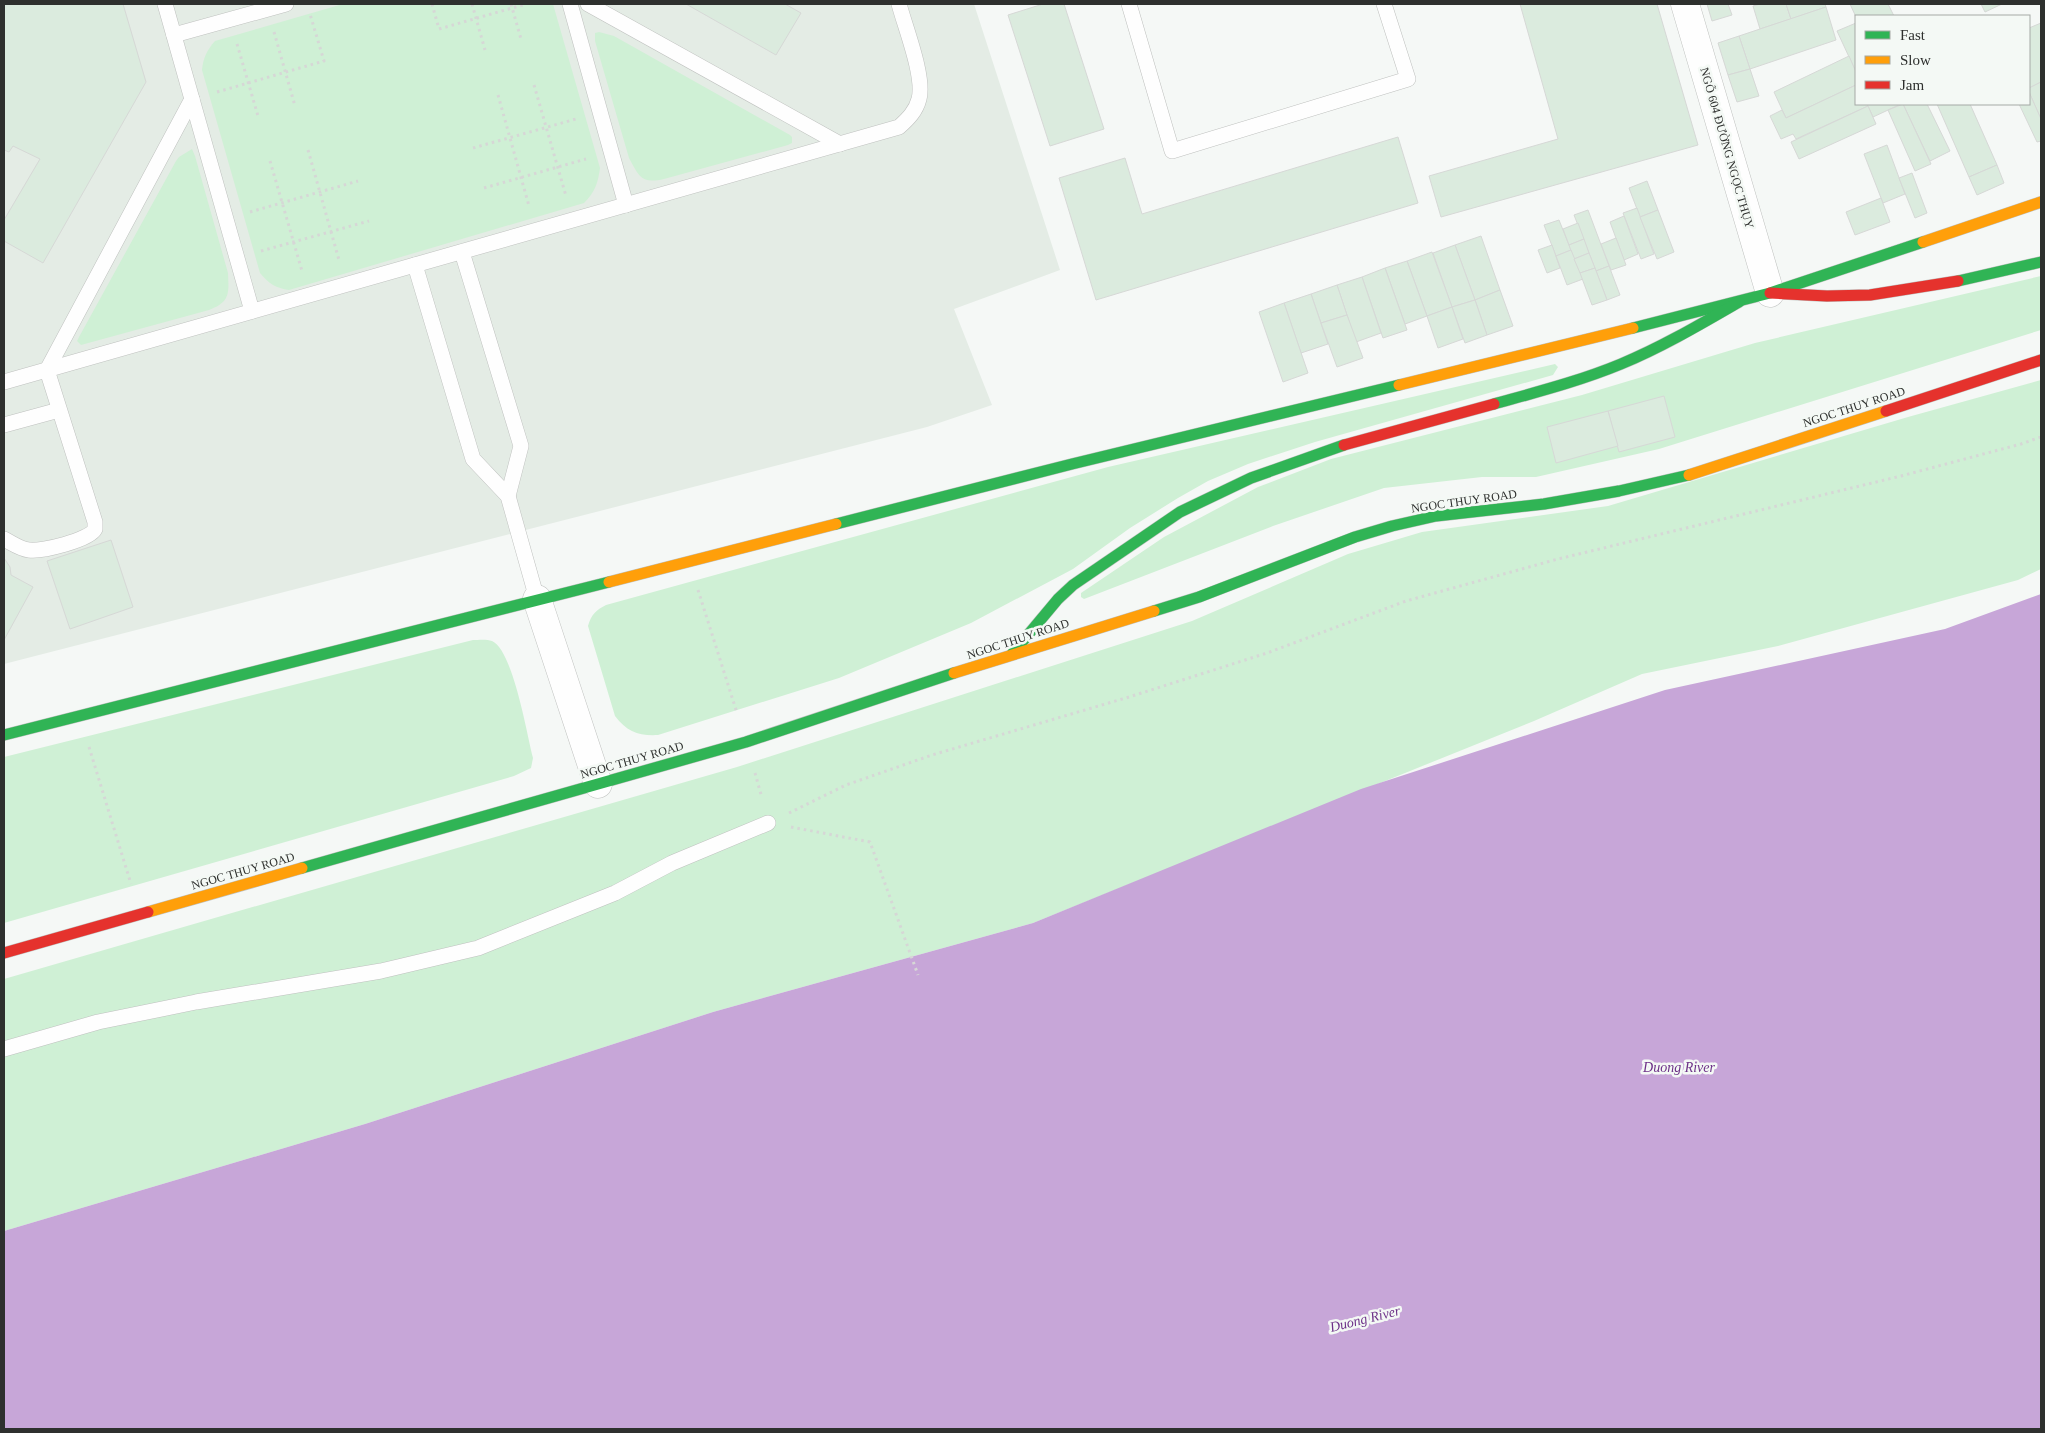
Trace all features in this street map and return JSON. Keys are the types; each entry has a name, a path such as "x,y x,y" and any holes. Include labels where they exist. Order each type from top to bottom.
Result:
{"main road":[{"path":"4,736 1072,464 1738,302 2041,202"},
{"path":"1770,293 1824,296 1883,294 1938,285 2041,262"},
{"path":"1012,654 1073,584 1180,512 1251,478 1349,443 1571,383 1622,364 1679,336 1738,302"},
{"name":"NGOC THUY ROAD","path":"4,953 746,742 1012,654 1199,597 1355,537 1392,526 1436,516 1544,504 1619,491 1691,475 2041,360"}],"street":[{"name":"NGÕ 604 ĐƯỜNG NGỌC THỤY","path":"1685,4 1770,293"},
{"path":"537,599 598,784"}],"lane":[{"path":"165,4 252,311"},
{"path":"174,35 286,4"},
{"path":"570,4 626,205"},
{"path":"588,4 840,144"},
{"path":"4,382 899,127 911,116 919,99 920,80 899,4"},
{"path":"1129,4 1172,151 1408,79 1384,4"},
{"path":"4,539 26,550 37,551 88,536 95,529 95,522 47,370 192,99"},
{"path":"462,252 521,446 508,496"},
{"path":"415,265 473,459 508,496 537,599"},
{"path":"4,425 59,410"},
{"path":"4,1049 98,1022 196,1002 381,971 478,948 615,893 672,863 768,823"}],"path":[{"path":"432,4 439,29 511,6 526,4"},
{"path":"472,4 485,50"},
{"path":"511,6 521,39"},
{"path":"268,9 296,106"},
{"path":"192,99 324,62 310,12"},
{"path":"230,19 258,116"},
{"path":"534,85 572,221"},
{"path":"498,96 536,231"},
{"path":"473,148 600,112"},
{"path":"308,150 346,285"},
{"path":"484,188 611,152"},
{"path":"270,161 309,295"},
{"path":"226,219 358,181"},
{"path":"237,258 369,221"},
{"path":"768,823 846,785 932,755 1129,697 1267,653 1406,601 1558,559 1900,476 2041,437"},
{"path":"689,561 738,716"},
{"path":"79,716 134,892"},
{"path":"753,764 768,823"},
{"path":"768,823 870,842 918,975"}],"shaded area":[{"path":"4,4 974,4 1060,270 954,309 992,405 927,427 4,664"}],"green space":[{"path":"343,4 553,4 600,168 595,187 588,199 584,203 289,290 276,287 270,283 260,273 202,70 203,62 215,41"},
{"path":"599,32 614,36 790,135 792,143 664,179 646,180 642,178 629,158 595,41 595,33"},
{"path":"192,149 228,273 228,292 225,300 209,310 81,345 77,341 79,337 176,161"},
{"path":"2041,276 2041,330 1659,449 1536,477 1482,477 1384,488 1273,526 1084,599 1081,597 1081,593 1164,537 1258,487 1331,459 1582,395 1755,343"},
{"path":"1555,364 1558,367 1553,375 1315,442 1248,464 1208,481 1130,528 1073,569 971,623 839,678 658,735 645,735 634,732 624,726 615,716 588,626 594,613 606,605 1108,467"},
{"path":"2041,380 2041,569 2018,580 1778,646 1642,674 1534,721 1033,923 713,1012 365,1124 4,1231 4,979 737,767 1192,621 1348,554 1422,532 1608,506 1908,417"},
{"path":"473,640 492,641 500,648 506,660 513,676 523,713 533,758 531,768 514,776 4,923 4,757"}],"water":[{"name":"Duong River","path":"2041,594 2041,1429 4,1429 4,1231 365,1124 713,1012 1033,923 1361,789 1665,690 1945,629"}],"building":[{"path":"4,4 123,4 146,82 43,263 4,241 4,220 40,159 13,146 9,152 4,150"},
{"path":"686,4 785,4 801,13 776,55"},
{"path":"1043,4 1064,4 1104,129 1050,146 1008,15"},
{"path":"1520,4 1657,4 1698,145 1441,217 1429,176 1558,139"},
{"path":"1707,4 1728,4 1732,15 1712,21"},
{"path":"1760,4 1786,4 1791,19 1760,29 1753,6"},
{"path":"1786,4 1825,4 1826,7 1791,19"},
{"path":"1850,4 1888,4 1894,15 1855,15"},
{"path":"1981,4 2002,4 1985,12"},
{"path":"1826,7 1836,40 1750,69 1739,36"},
{"path":"1855,23 1855,70 1837,31"},
{"path":"2041,23 2041,82 2030,88 2030,28"},
{"path":"1739,36 1750,69 1728,75 1718,43"},
{"path":"1849,56 1855,70 1855,85 1786,118 1774,92"},
{"path":"1750,69 1759,96 1737,102 1728,75"},
{"path":"2041,82 2041,119 2030,94 2030,88"},
{"path":"1855,85 1855,105 1868,106 1796,139 1793,134 1781,139 1770,116 1782,110 1786,118"},
{"path":"2030,94 2041,119 2041,141 2037,142 2019,105 2030,105"},
{"path":"1867,105 1899,105 1873,117"},
{"path":"1903,105 1927,105 1950,151 1930,161"},
{"path":"1903,105 1931,164 1915,171 1888,110"},
{"path":"1937,105 1970,105 1997,165 1969,177"},
{"path":"1868,106 1876,124 1799,159 1791,142"},
{"path":"1398,137 1418,203 1096,300 1059,178 1125,158 1142,214"},
{"path":"1887,145 1905,194 1883,203 1864,154"},
{"path":"1997,165 2004,183 1977,195 1969,177"},
{"path":"1912,173 1927,213 1915,218 1899,178"},
{"path":"1647,181 1658,210 1640,217 1629,188"},
{"path":"1881,198 1890,222 1855,235 1846,212"},
{"path":"1637,208 1654,254 1641,259 1623,213"},
{"path":"1588,210 1609,266 1596,271 1574,215"},
{"path":"1658,210 1674,252 1657,259 1640,217"},
{"path":"1624,216 1638,254 1624,260 1610,222"},
{"path":"1559,220 1571,250 1556,256 1544,225"},
{"path":"1578,223 1584,239 1569,245 1563,229"},
{"path":"1481,236 1500,290 1475,300 1455,245"},
{"path":"1616,238 1626,265 1611,270 1601,244"},
{"path":"1584,239 1589,253 1574,259 1569,245"},
{"path":"1455,245 1475,300 1452,307 1433,253"},
{"path":"1552,245 1560,268 1547,273 1538,250"},
{"path":"1571,250 1583,279 1567,285 1556,256"},
{"path":"1432,252 1452,307 1427,316 1407,261"},
{"path":"1589,253 1595,268 1580,273 1574,259"},
{"path":"1407,261 1427,316 1405,324 1385,268"},
{"path":"1609,266 1620,295 1607,300 1596,271"},
{"path":"1385,268 1407,330 1383,338 1362,277"},
{"path":"1595,268 1607,300 1592,305 1580,273"},
{"path":"1362,277 1381,333 1356,342 1337,285"},
{"path":"1337,285 1347,315 1321,323 1311,294"},
{"path":"1500,290 1513,326 1487,335 1475,300"},
{"path":"1311,294 1328,344 1301,353 1284,303"},
{"path":"1475,300 1487,335 1465,343 1452,307"},
{"path":"1284,303 1308,373 1283,382 1259,312"},
{"path":"1452,307 1463,339 1438,348 1427,316"},
{"path":"1347,315 1363,358 1337,367 1321,323"},
{"path":"1664,396 1675,437 1619,452 1608,411"},
{"path":"1608,411 1618,446 1556,463 1547,427"},
{"path":"111,540 133,607 70,629 47,561"},
{"path":"4,558 10,567 11,575 33,587 4,640"}],"traffic: fast":[{"path":"1633,328 1770,293 1923,242"},
{"path":"1958,281 2041,262"},
{"path":"1494,404 1574,381 1621,364 1666,343 1739,302"},
{"path":"836,524 1072,464 1399,385"},
{"path":"1012,654 1058,599 1073,585 1180,512 1251,478 1344,445"},
{"path":"1154,611 1199,597 1355,537 1392,526 1436,516 1544,504 1619,491 1689,475"},
{"path":"4,735 609,582"},
{"path":"302,868 746,742 954,673"}],"traffic: slow":[{"path":"1923,242 2041,202"},
{"path":"1399,385 1633,328"},
{"path":"1689,475 1886,411"},
{"path":"609,582 836,524"},
{"path":"954,673 1154,611"},
{"path":"148,912 302,868"}],"traffic: jam":[{"path":"1770,293 1827,296 1870,295 1958,281"},
{"path":"1886,411 2041,360"},
{"path":"1344,445 1494,404"},
{"path":"4,953 148,912"}]}
